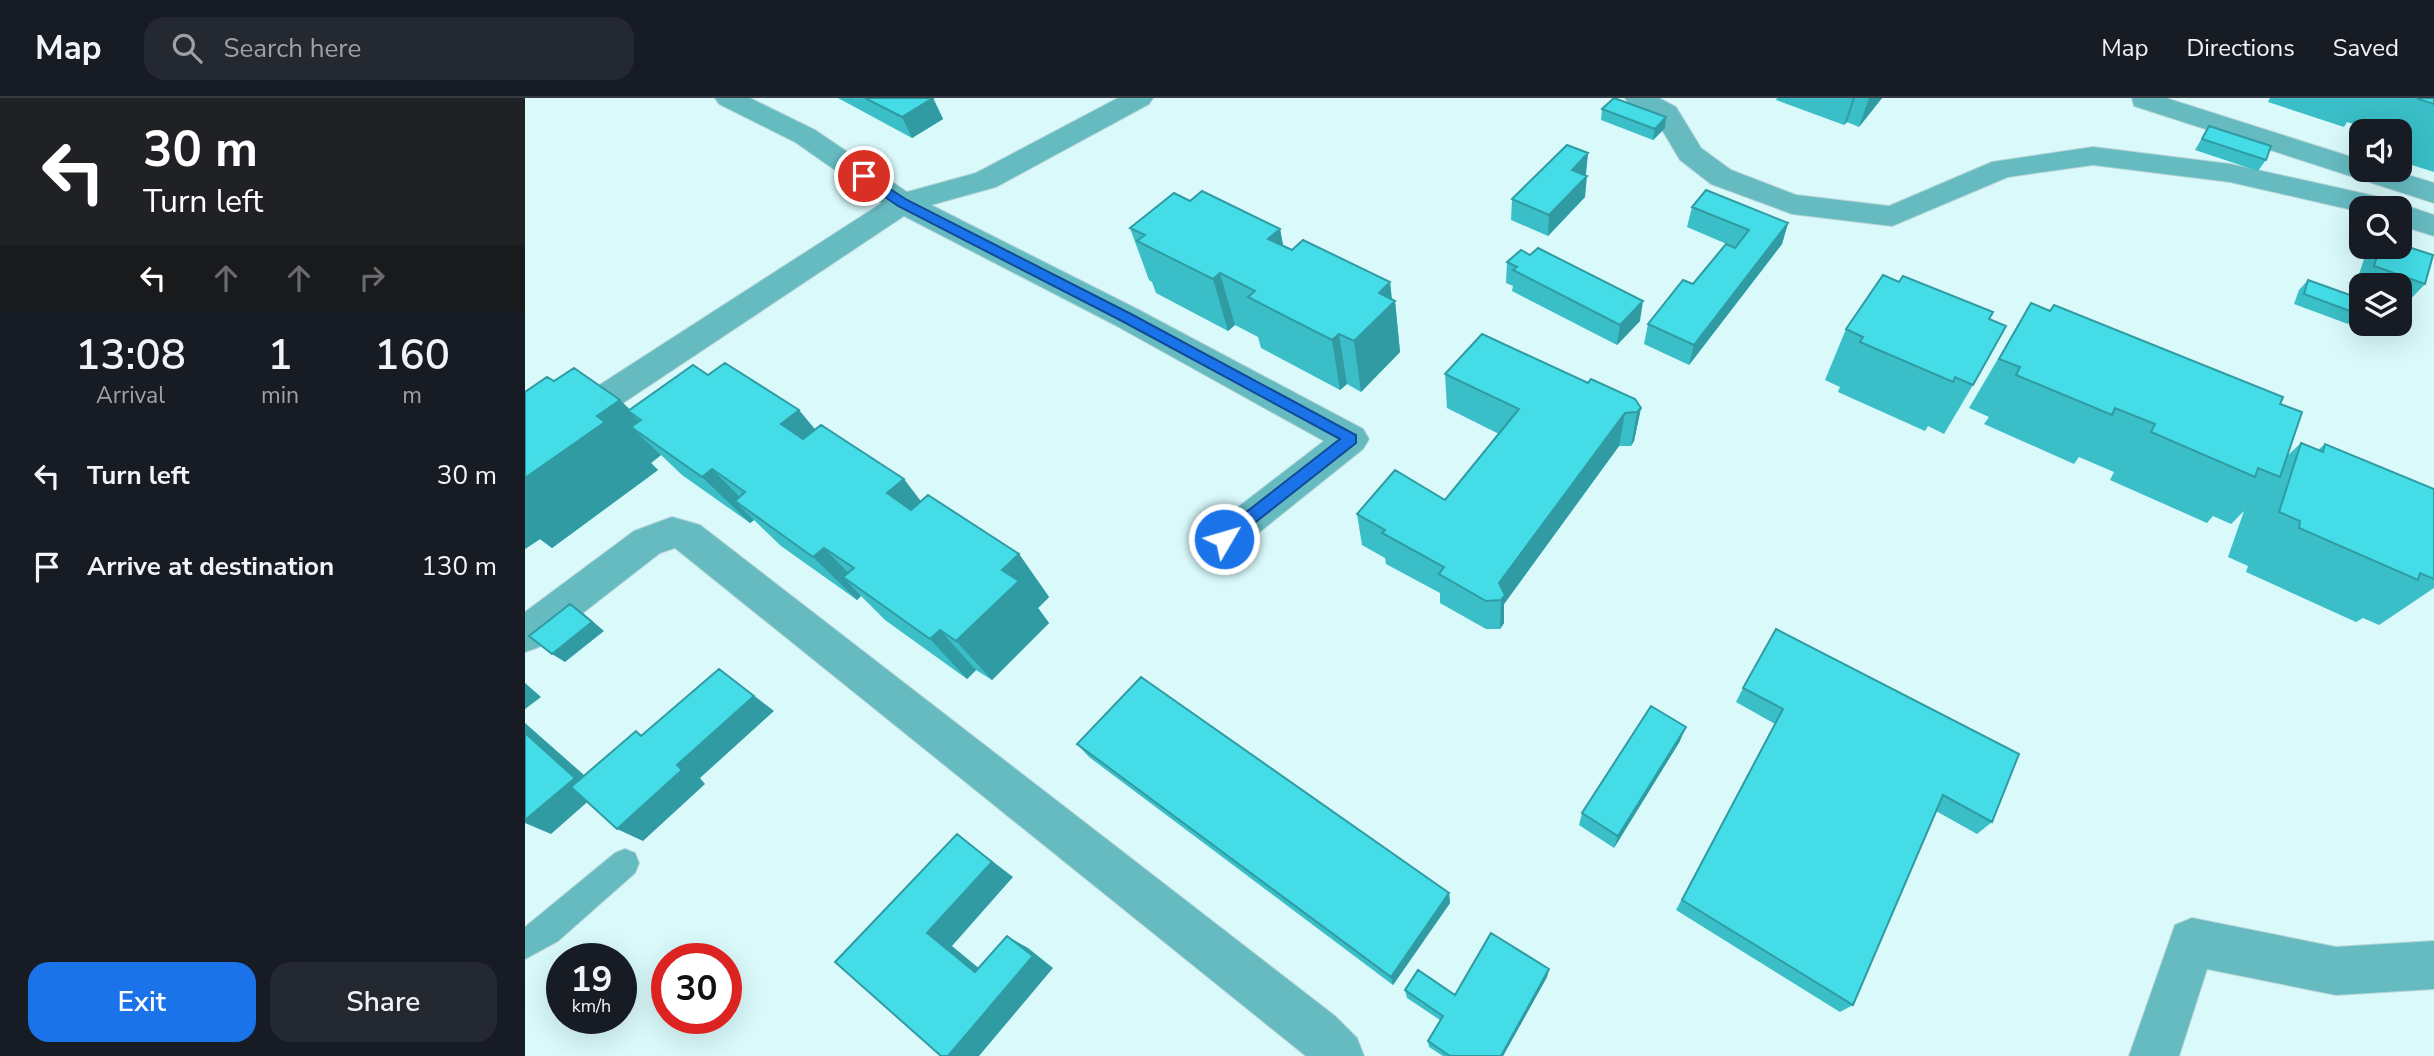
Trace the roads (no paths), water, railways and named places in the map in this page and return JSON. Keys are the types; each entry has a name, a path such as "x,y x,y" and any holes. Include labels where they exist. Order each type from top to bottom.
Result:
{"street":[{"path":"729,98 805,136 902,203 1126,317 1351,439 1224,539"},
{"path":"525,455 599,402 902,203 986,180 1139,98"},
{"path":"1639,98 1666,113 1690,154 1721,177 1792,204 1892,216 2002,169 2092,156 2230,173 2349,200"},
{"path":"2144,100 2349,166"},
{"path":"2399,182 2434,193"},
{"path":"2412,218 2434,226"},
{"path":"525,635 647,542 672,532 687,536 1318,1033 1339,1056"},
{"path":"2154,1056 2192,942 2336,971 2434,965"}],"lane":[{"path":"525,944 625,863"}]}
